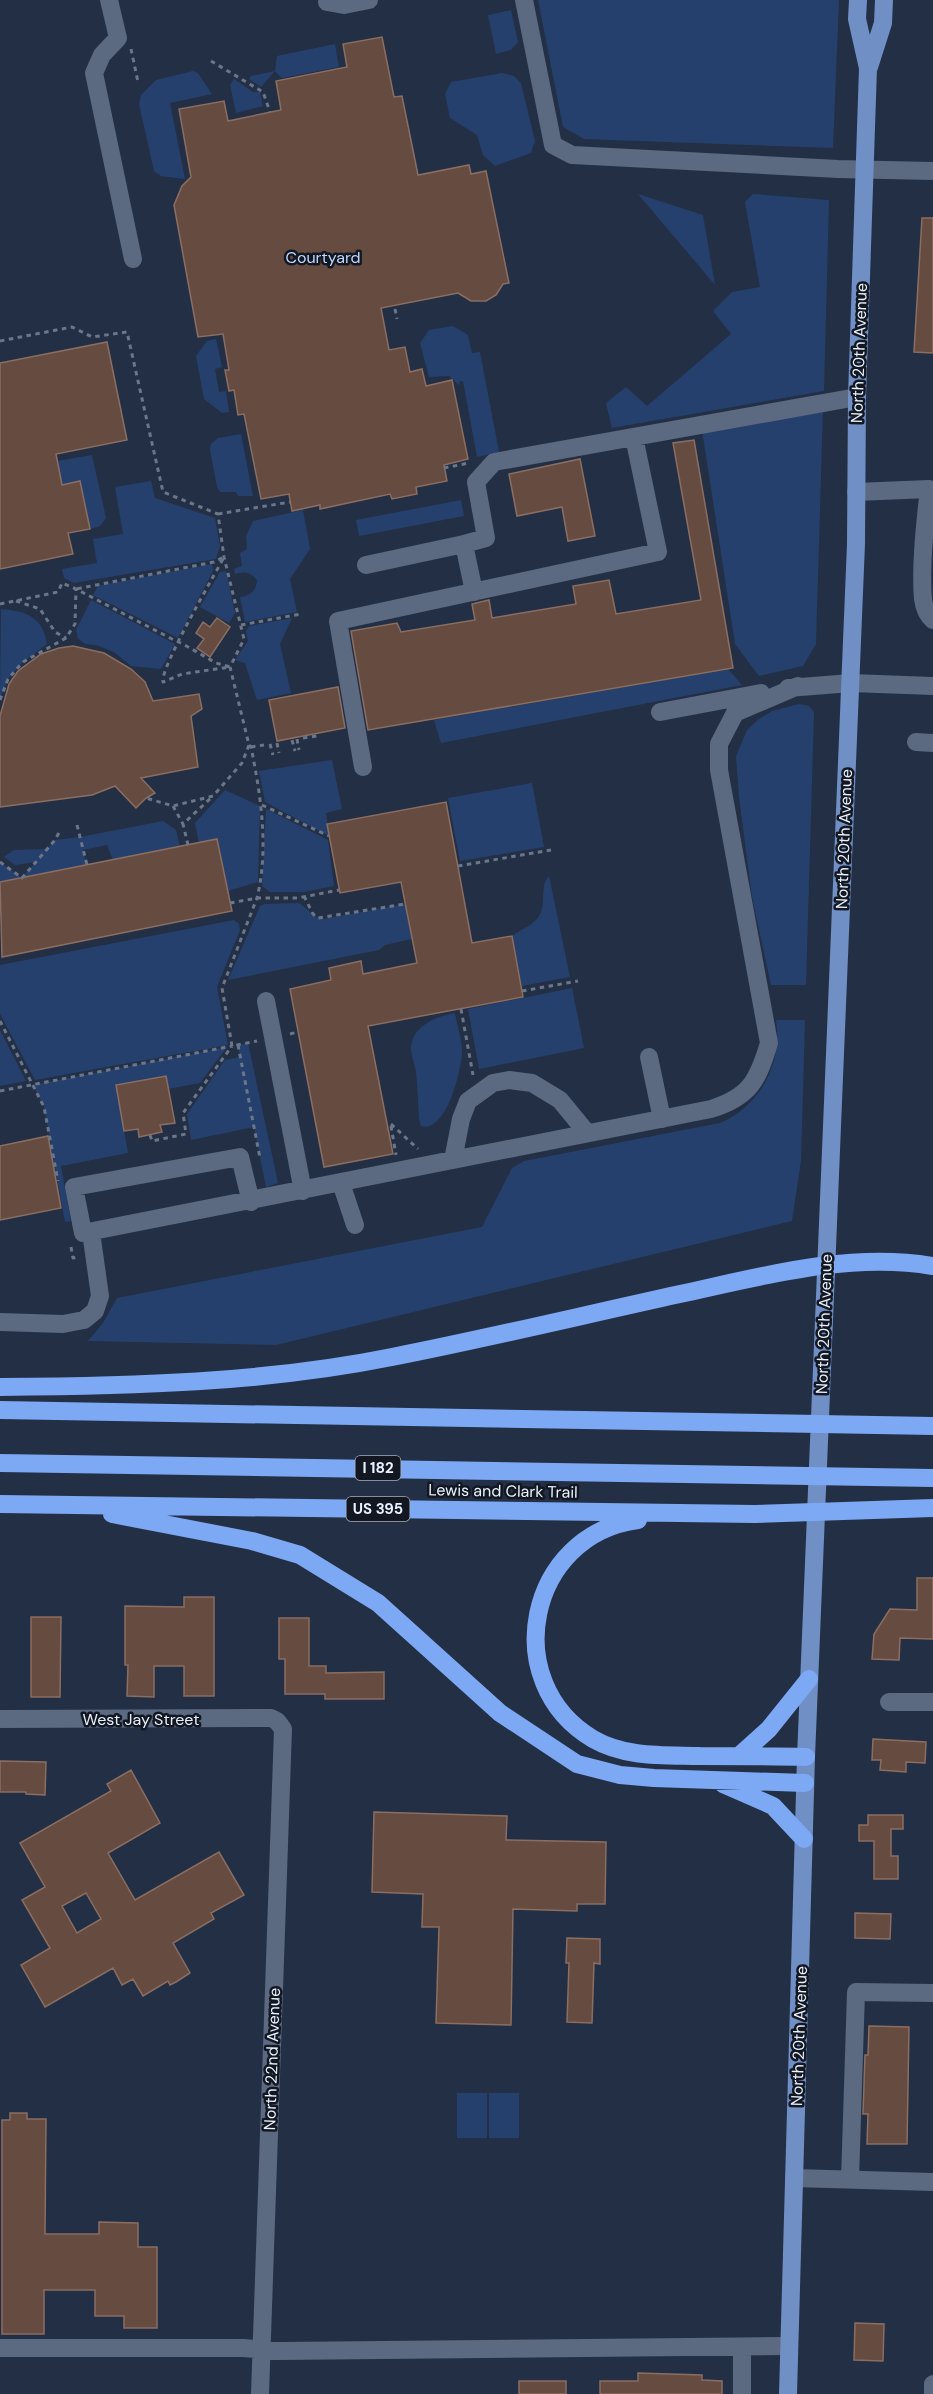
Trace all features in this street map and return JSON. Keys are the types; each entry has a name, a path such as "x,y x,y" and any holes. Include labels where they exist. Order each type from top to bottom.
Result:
{"highway":[{"path":"0,1387 107,1386 212,1381 347,1365 788,1270 867,1261 933,1266"},
{"path":"0,1410 933,1426"},
{"name":"I 182","path":"0,1463 933,1478"},
{"path":"0,1504 117,1514 252,1541 300,1555 378,1603 500,1713 577,1764 620,1775 805,1783"},
{"name":"Lewis and Clark Trail","path":"0,1504 755,1514 933,1508"},
{"path":"755,1514 636,1520 599,1532 575,1548 556,1570 539,1605 536,1624 538,1663 548,1690 564,1714 594,1739 630,1753 806,1757"},
{"path":"739,1756 769,1729 809,1678"},
{"path":"713,1780 773,1806 804,1839"}],"main road":[{"name":"North 20th Avenue","path":"788,2394 805,1783 850,683 857,397 866,169 868,68 857,19 858,0"},
{"name":"North 20th Avenue","path":"868,68 883,23 884,0"}],"street":[{"path":"109,0 118,38 102,55 94,73 133,259"},
{"path":"327,2 344,5 369,0"},
{"path":"524,0 553,145 572,155 933,171"},
{"path":"366,565 486,538 476,482 494,462 857,397"},
{"path":"363,768 338,621 658,552 634,437"},
{"path":"856,492 931,489 925,520 923,601 928,616 933,620"},
{"path":"464,544 474,592"},
{"path":"660,712 798,686 850,683 933,686"},
{"path":"251,1202 240,1157 74,1187 84,1233 251,1202 662,1119 733,1102 759,1075 769,1043 719,770 719,744 735,713 798,686"},
{"path":"266,1001 303,1191"},
{"path":"649,1058 662,1119"},
{"path":"453,1160 461,1119 468,1101 492,1083 509,1080 532,1083 560,1100 587,1133"},
{"path":"341,1183 355,1225"},
{"path":"0,1322 63,1324 84,1320 95,1311 100,1296 91,1232"},
{"path":"889,1702 933,1702"},
{"name":"West Jay Street","path":"0,1719 271,1718 281,1724"},
{"name":"North 22nd Avenue","path":"260,2394 284,1744 281,1724"},
{"path":"850,2180 856,1992 933,1993"},
{"path":"794,2178 933,2182"},
{"path":"0,2348 243,2348 262,2350 789,2346"},
{"path":"741,2394 742,2348"},
{"path":"933,2384 933,2394"}],"path":[{"path":"211,61 263,92 270,112"},
{"path":"395,309 397,319"},
{"path":"0,341 72,327 92,338 127,332 163,492 219,514 290,502"},
{"path":"150,1135 152,1142 186,1134 183,1113 232,1046 222,988 261,884 262,805 230,667 244,639 224,557 219,514"},
{"path":"76,589 214,562 224,557"},
{"path":"224,557 164,671 163,682 182,674 230,667"},
{"path":"0,604 58,592 62,583 216,663 230,667"},
{"path":"0,700 8,679 23,662 66,638 75,624 76,589"},
{"path":"14,601 40,609 55,632 66,638"},
{"path":"241,625 301,614"},
{"path":"303,738 317,736"},
{"path":"292,740 297,751 297,739"},
{"path":"277,743 279,753"},
{"path":"270,744 273,755"},
{"path":"250,746 264,745"},
{"path":"183,824 242,763 250,746"},
{"path":"146,798 173,806 213,795"},
{"path":"262,805 329,836"},
{"path":"173,806 183,824 188,845"},
{"path":"77,825 87,865"},
{"path":"0,862 22,878 55,840 61,829"},
{"path":"458,866 551,850"},
{"path":"230,903 257,898 304,896 339,890"},
{"path":"304,896 313,914 318,918 405,904"},
{"path":"522,991 578,981"},
{"path":"460,1009 473,1075"},
{"path":"0,1021 44,1107 59,1188"},
{"path":"0,1091 248,1043"},
{"path":"238,1045 262,1167"},
{"path":"396,1158 391,1124 422,1153"},
{"path":"69,1240 73,1258 94,1253"}],"shaded area":[{"path":"538,0 839,0 833,148 584,139 563,127"},
{"path":"511,10 518,42 511,50 496,54 488,15"},
{"path":"335,44 339,67 282,78 275,71 277,56"},
{"path":"193,71 198,73 212,94 170,103 185,179 161,176 154,171 139,104 141,95 156,80"},
{"path":"275,71 261,87 249,79 251,76"},
{"path":"502,73 514,76 521,83 535,141 531,153 495,166 483,155 477,135 450,118 445,94 451,82"},
{"path":"234,79 253,92 260,92 263,106 236,113 230,85"},
{"path":"638,194 703,215 715,285"},
{"path":"753,194 829,200 824,391 612,428 606,403 626,387 647,406 731,334 713,311 732,292 760,287 745,202"},
{"path":"453,326 468,335 472,353 480,352 499,452 477,457 463,381 460,381 459,385 449,376 429,377 420,343 429,330"},
{"path":"216,339 222,367 215,369 219,392 226,391 229,412 222,413 204,399 196,356 207,341"},
{"path":"823,408 816,644 803,666 759,676 735,644 702,430"},
{"path":"241,434 253,496 238,496 236,492 220,492 217,487 210,450 211,444 218,438"},
{"path":"92,455 106,518 100,526 90,529 80,481 62,485 57,461"},
{"path":"151,481 155,498 215,518 220,546 216,559 74,583 64,578 62,569 97,563 93,539 123,534 115,487"},
{"path":"461,500 464,516 359,536 356,520"},
{"path":"303,510 310,549 290,579 297,612 245,622 240,597 252,592 257,580 247,573 235,574 234,569 242,566 240,553 247,549 246,536 253,521"},
{"path":"212,564 213,571 178,638 93,595 98,586"},
{"path":"226,571 235,613 229,623 200,607 220,572"},
{"path":"91,600 175,644 161,669 131,666 114,652 96,645 85,644 78,638 76,630"},
{"path":"1,609 32,617 42,627 47,644 23,662 8,679 0,699"},
{"path":"292,618 280,644 291,693 257,700 245,663 235,660 248,641 246,631 249,626"},
{"path":"728,669 742,685 441,743 434,720"},
{"path":"799,704 809,706 814,712 806,985 771,985 752,897 736,756 747,730 759,719 772,711"},
{"path":"332,760 342,809 326,813 329,836 265,802 259,771"},
{"path":"532,783 544,847 460,861 448,798"},
{"path":"225,790 260,806 258,882 228,891 218,839 199,843 195,823"},
{"path":"266,809 328,840 334,886 304,892 270,892 262,886"},
{"path":"163,821 176,830 180,847 113,860 107,845 83,850 87,865 22,878 36,862 15,865 4,857 14,850 47,849 55,840"},
{"path":"0,862 22,878 0,882"},
{"path":"549,876 570,977 522,986 512,936 530,925 539,916 543,906 544,885"},
{"path":"299,903 318,918 324,919 405,904 412,939 385,945 379,950 228,980 260,906"},
{"path":"234,920 239,924 240,930 217,987 228,1045 35,1080 0,1014 0,965"},
{"path":"572,988 584,1048 479,1069 468,1009"},
{"path":"455,1013 462,1050 455,1088 438,1121 430,1126 421,1126 416,1072 411,1052 412,1041 415,1034 426,1024"},
{"path":"776,1020 805,1020 801,1161 792,1221 276,1345 88,1341 103,1323 117,1298 482,1227 512,1168 524,1161 720,1123 747,1106 766,1081 776,1052"},
{"path":"0,1030 26,1081 0,1086"},
{"path":"248,1043 278,1183 266,1187 254,1127 191,1140 187,1114 225,1060 240,1057 238,1045"},
{"path":"227,1047 200,1083 168,1089 166,1076 116,1085 128,1153 61,1166 71,1221 65,1222 44,1107 33,1085"},
{"path":"457,2093 487,2093 487,2138 457,2138"},
{"path":"489,2093 519,2093 519,2138 489,2138"}],"building":[{"path":"382,37 394,97 402,96 418,175 469,165 471,174 486,171 509,283 503,284 496,295 486,301 471,301 458,293 381,308 389,350 405,347 410,372 422,369 426,386 452,380 468,459 444,465 447,481 416,487 417,494 392,499 390,494 320,509 320,505 292,511 289,494 261,499 244,414 238,415 234,390 229,391 225,370 229,370 223,334 198,337 174,205 182,186 191,177 179,109 224,101 228,121 281,110 276,81 347,67 343,44"},
{"path":"922,218 933,218 933,353 914,352"},
{"path":"107,342 127,440 56,454 62,485 80,481 90,529 68,533 73,554 0,569 0,363"},
{"path":"694,440 733,668 368,730 351,631 397,623 401,632 475,620 472,604 489,600 492,618 576,604 573,586 609,580 616,614 701,600 673,443"},
{"path":"580,459 595,536 568,541 562,507 517,516 509,474"},
{"path":"217,618 230,627 210,657 197,648 204,639 196,633 203,622 210,627"},
{"path":"73,646 104,653 131,669 145,682 153,701 199,694 202,709 191,716 198,767 141,778 155,793 136,808 115,786 92,795 0,807 0,716 9,684 18,671 41,654"},
{"path":"338,687 345,728 277,741 269,700"},
{"path":"446,802 472,943 512,936 523,997 368,1026 393,1154 324,1167 290,989 331,980 329,968 361,961 363,974 417,963 401,882 340,893 327,824"},
{"path":"217,839 232,911 2,957 0,882"},
{"path":"166,1076 175,1123 160,1125 162,1132 139,1137 138,1129 124,1131 116,1085"},
{"path":"48,1136 61,1208 0,1220 0,1146"},
{"path":"917,1578 933,1578 933,1639 900,1638 899,1660 872,1659 874,1634 890,1609 917,1610"},
{"path":"184,1597 214,1597 214,1696 184,1696 184,1666 154,1666 154,1697 127,1696 125,1606 184,1607"},
{"path":"31,1617 61,1617 60,1697 31,1697"},
{"path":"279,1618 309,1618 309,1666 326,1666 326,1673 384,1672 384,1699 325,1699 325,1694 285,1694 285,1659 279,1659"},
{"path":"873,1739 926,1742 925,1763 906,1762 906,1772 880,1770 881,1760 872,1760"},
{"path":"0,1761 46,1762 45,1795 0,1792"},
{"path":"131,1770 160,1823 108,1853 135,1900 219,1852 244,1895 211,1913 214,1919 173,1943 190,1973 176,1982 170,1985 168,1981 143,1996 133,1979 122,1985 113,1968 45,2007 21,1965 50,1948 22,1900 45,1887 20,1843 111,1791 107,1784","holes":["86,1893 101,1919 77,1933 62,1906"]},
{"path":"374,1812 507,1816 506,1840 606,1842 605,1904 577,1904 577,1911 513,1909 511,2025 436,2023 439,1927 422,1927 423,1894 372,1892"},
{"path":"868,1815 903,1815 903,1829 891,1829 891,1856 898,1856 898,1879 874,1879 874,1841 859,1841 859,1825 868,1825"},
{"path":"855,1913 891,1914 890,1939 855,1938"},
{"path":"567,1938 600,1939 600,1964 594,1963 592,2023 567,2022 569,1963 566,1963"},
{"path":"869,2026 909,2027 907,2144 867,2144 868,2114 863,2114 865,2055 868,2055"},
{"path":"10,2113 27,2113 27,2119 46,2119 45,2234 99,2234 99,2222 138,2223 138,2247 157,2247 157,2328 124,2328 124,2316 95,2316 95,2290 44,2290 44,2334 2,2334 2,2120 10,2120"},
{"path":"855,2323 884,2324 883,2361 854,2360"},
{"path":"638,2373 702,2375 702,2380 722,2381 722,2394 600,2394 600,2381 638,2381"},
{"path":"519,2381 566,2381 566,2394 519,2394"}],"park label":[{"name":"Courtyard","path":"323,257"}]}
